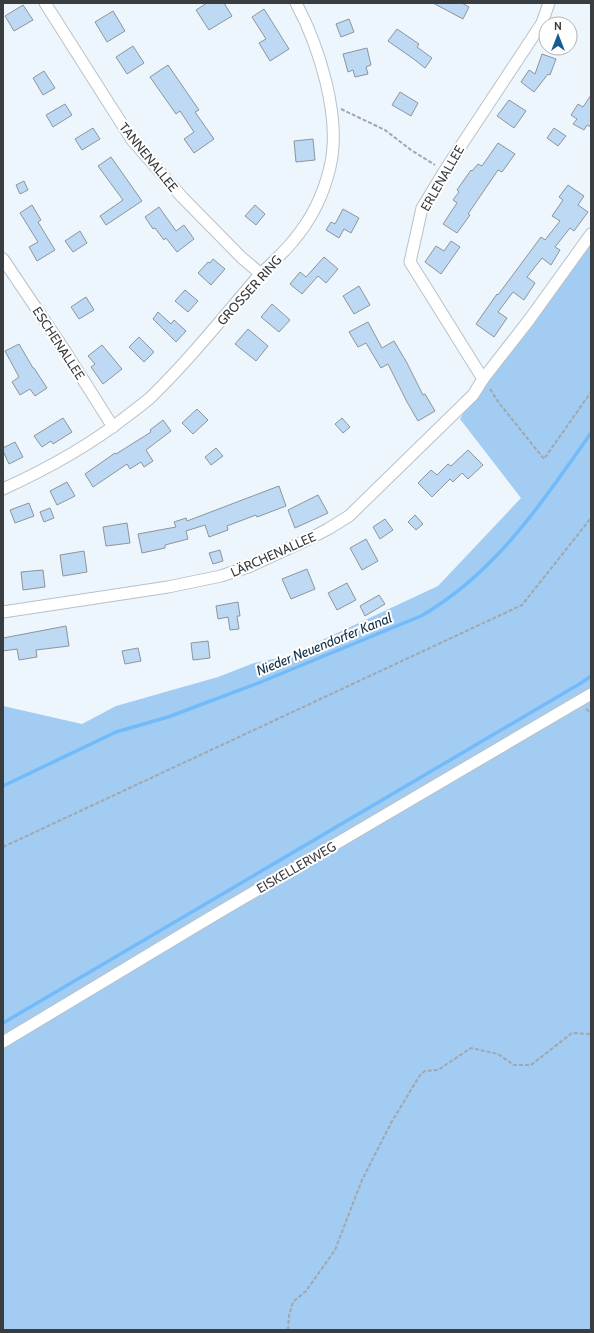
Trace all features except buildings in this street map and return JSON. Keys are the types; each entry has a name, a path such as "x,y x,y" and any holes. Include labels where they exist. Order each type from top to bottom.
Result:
{"street":[{"name":"TANNENALLEE","path":"45,3 132,140 182,197 242,258 261,274"},
{"name":"GROSSER RING","path":"3,489 81,449 149,399 184,364 261,274 294,241 312,214 325,184 331,165 333,138 331,105 316,50 306,22 296,3"},
{"name":"ERLENALLEE","path":"483,379 410,262 422,208 444,170 542,23 549,3"},
{"name":"LÄRCHENALLEE","path":"3,612 168,587 221,576 248,567 328,529 349,516 473,395 483,379 530,320 591,234"},
{"name":"ESCHENALLEE","path":"3,259 65,351 112,427"},
{"name":"EISKELLERWEG","path":"3,1042 217,913 591,694"}],"path":[{"path":"331,105 385,130 411,150 444,170"},
{"path":"483,379 499,403 544,459 591,392"},
{"path":"3,847 522,605 591,518"},
{"path":"288,1330 289,1316 294,1302 306,1291 335,1250 362,1180 391,1123 420,1075 425,1070 438,1070 471,1048 498,1054 514,1065 532,1065 572,1033 591,1034"}],"shaded area":[{"path":"591,240 591,1330 3,1330 3,706 82,724 116,706 218,677 254,663 288,656 438,586 521,498 460,419 473,395"}],"waterway":[{"name":"Nieder Neuendorfer Kanal","path":"3,786 116,732 168,717 256,684 421,616 473,579 495,557 535,510 591,433"},
{"path":"3,1023 591,676"}]}
